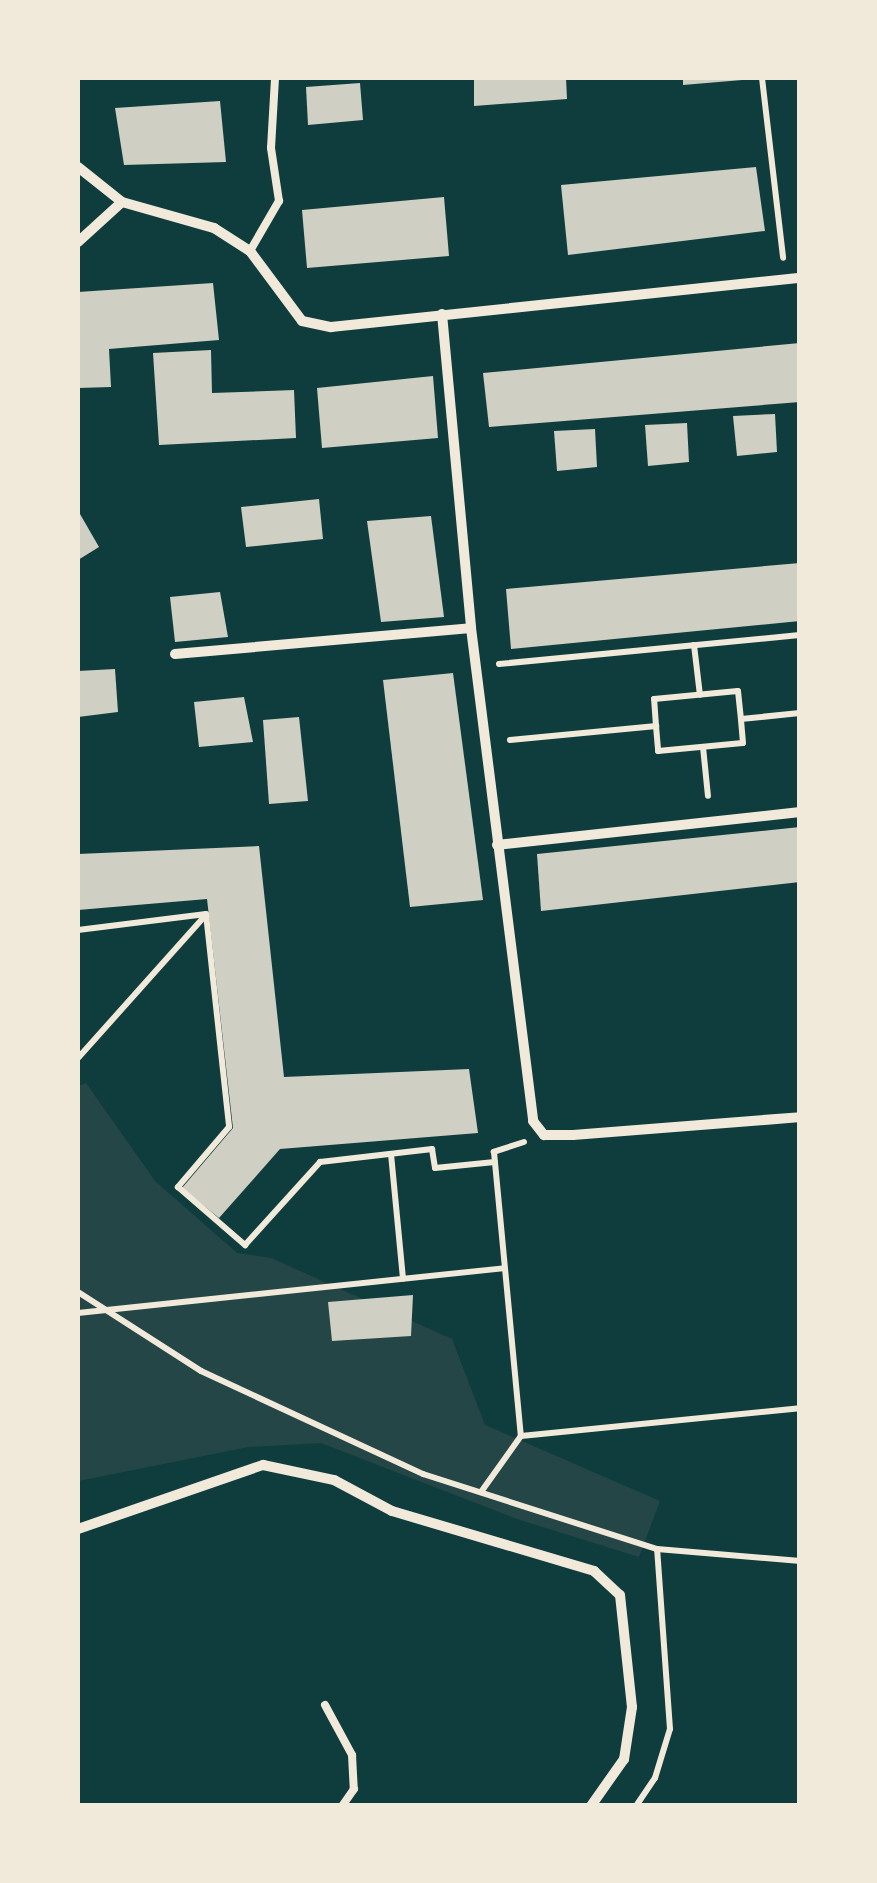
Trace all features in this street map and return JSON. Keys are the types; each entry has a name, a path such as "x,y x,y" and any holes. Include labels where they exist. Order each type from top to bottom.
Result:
{"street":[{"path":"78,167 122,202 214,228 250,251 302,321 331,327 800,278"},
{"path":"78,242 122,202"},
{"path":"442,314 472,628 532,1120 544,1135 800,1117"},
{"path":"175,654 472,628"},
{"path":"497,845 800,812"},
{"path":"78,1529 264,1465 334,1480 392,1512 594,1571 620,1595 632,1707 624,1759 591,1806"}],"lane":[{"path":"250,251 278,201 271,148 275,78"},
{"path":"324,1705 352,1755 354,1790 342,1806"}],"path":[{"path":"762,78 785,280"},
{"path":"478,666 800,635"},
{"path":"694,645 700,695"},
{"path":"738,691 742,743 658,751 654,700 700,695 738,691"},
{"path":"741,719 800,713"},
{"path":"488,742 656,726"},
{"path":"703,747 708,796"},
{"path":"206,914 229,1127 178,1187 245,1245 320,1162 432,1150 434,1168 495,1162"},
{"path":"78,930 206,914"},
{"path":"78,1058 206,914"},
{"path":"481,1492 521,1436 494,1152 544,1135"},
{"path":"391,1154 403,1278"},
{"path":"78,1313 503,1268"},
{"path":"78,1292 201,1372 422,1474 657,1549 800,1561"},
{"path":"521,1436 800,1408"},
{"path":"636,1806 655,1778 670,1729 657,1549"}],"shaded area":[{"path":"86,1083 155,1181 237,1253 271,1258 452,1339 485,1425 660,1501 639,1557 517,1519 321,1443 248,1447 78,1481 78,1086"}],"building":[{"path":"474,78 566,78 567,99 474,106"},
{"path":"683,78 742,78 742,80 683,85"},
{"path":"360,83 363,120 308,125 306,87"},
{"path":"220,101 226,162 124,165 115,108"},
{"path":"756,167 765,231 568,255 561,185"},
{"path":"444,197 449,256 307,268 302,210"},
{"path":"213,283 219,340 109,349 111,387 78,388 78,292"},
{"path":"800,343 800,402 489,427 483,373"},
{"path":"211,350 212,393 294,390 296,438 159,445 153,353"},
{"path":"433,376 438,438 322,448 317,388"},
{"path":"775,414 777,452 737,456 733,416"},
{"path":"687,423 689,462 648,466 645,425"},
{"path":"595,429 597,467 557,471 554,431"},
{"path":"319,499 323,539 246,547 241,507"},
{"path":"78,515 99,547 78,560"},
{"path":"431,516 444,617 381,622 367,521"},
{"path":"800,563 800,621 511,649 506,589"},
{"path":"220,592 228,637 175,642 170,597"},
{"path":"115,669 118,712 78,717 78,671"},
{"path":"453,673 483,900 410,907 383,680"},
{"path":"244,697 253,742 199,747 194,702"},
{"path":"299,717 308,801 269,804 263,720"},
{"path":"800,827 800,882 541,911 537,854"},
{"path":"259,846 284,1077 469,1069 478,1133 280,1149 219,1218 182,1188 233,1128 207,899 78,910 78,854"},
{"path":"413,1295 411,1336 332,1341 328,1302"}]}
